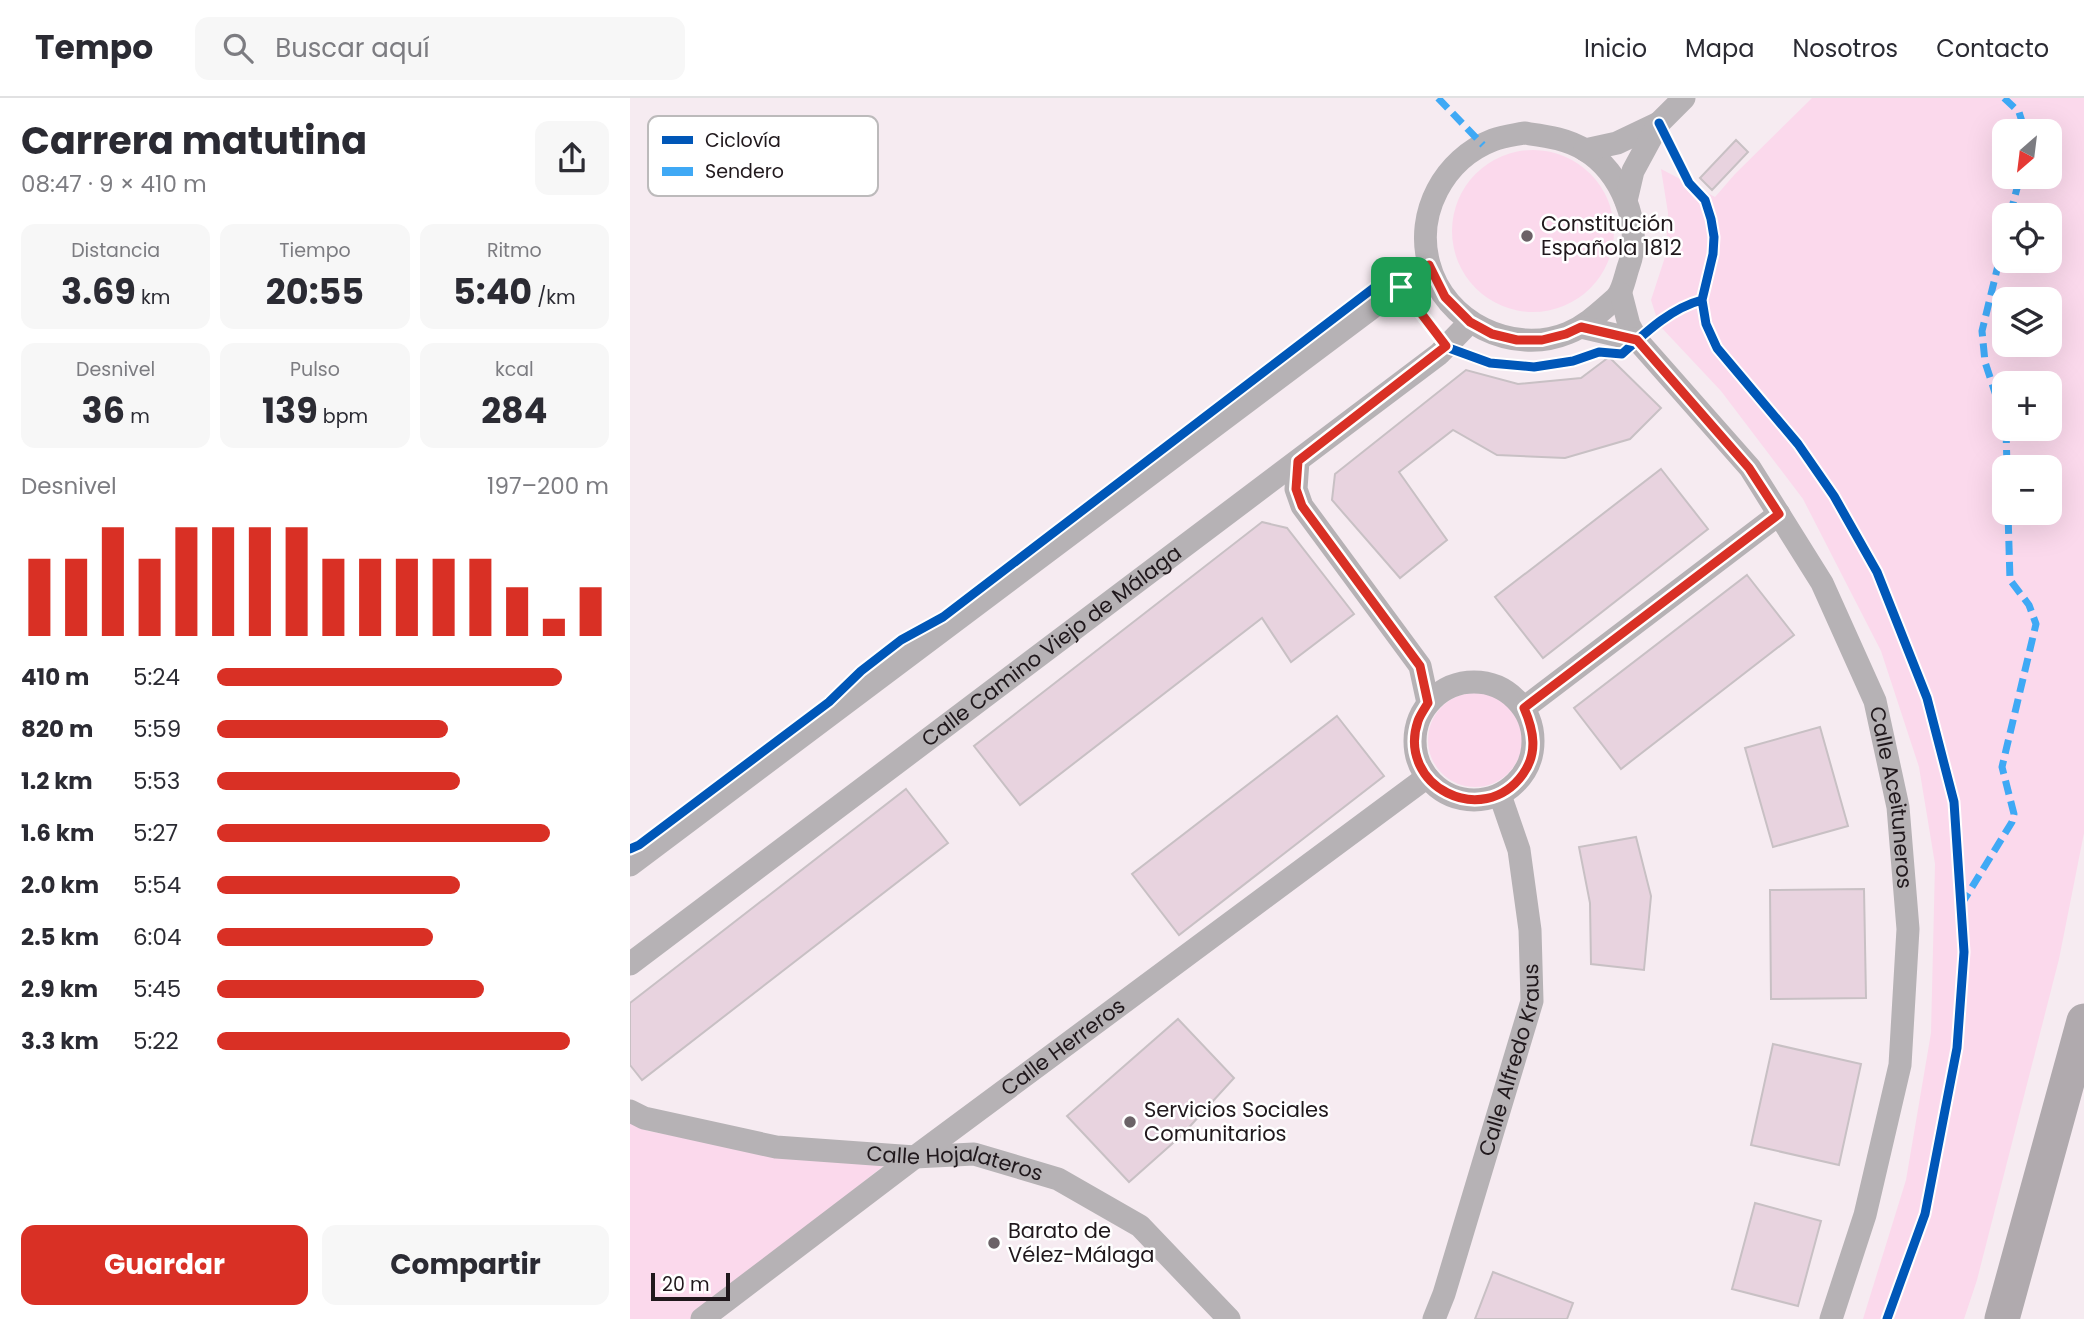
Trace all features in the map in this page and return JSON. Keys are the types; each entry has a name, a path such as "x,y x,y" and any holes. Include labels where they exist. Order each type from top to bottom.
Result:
{"main road":[{"path":"2002,1319 2084,1021"}],"street":[{"path":"1626,201 1633,171 1659,123 1684,98"},
{"path":"1586,150 1617,143 1659,123"},
{"path":"1524,133 1555,137 1586,150 1610,172 1626,201 1633,233 1631,260 1621,294 1581,327 1566,334 1542,340 1517,340 1492,334 1470,322 1445,297 1429,265 1425,234 1430,204 1444,176 1466,154 1494,139 1524,133"},
{"path":"630,865 1429,265"},
{"name":"Calle Aceituneros","path":"1621,294 1629,325 1637,340 1749,468 1822,583 1875,701 1898,807 1908,929 1900,1065 1865,1215 1831,1319"},
{"name":"Calle Camino Viejo de Málaga","path":"630,964 1439,354 1470,322"},
{"path":"1581,327 1637,340"},
{"path":"1298,461 1296,489 1302,506 1420,666 1428,703"},
{"path":"1240,504 1263,498 1292,501 1302,506"},
{"path":"1524,708 1779,514"},
{"path":"1420,666 1454,685"},
{"path":"1474,681 1493,685 1511,694 1524,708 1532,727 1534,747 1528,767 1516,783 1500,795 1480,800 1460,799 1441,791 1427,777 1417,760 1414,739 1418,720 1428,703 1440,692 1454,685 1474,681"},
{"name":"Calle Herreros","path":"702,1319 915,1157 1427,777"},
{"name":"Calle Alfredo Kraus","path":"1434,1319 1444,1294 1532,1001 1530,930 1519,850 1500,795"},
{"name":"Calle Hojalateros","path":"630,1111 644,1118 776,1147 915,1157 974,1154 1058,1179 1140,1226 1229,1319"}],"shaded area":[{"path":"1812,98 2084,98 2084,833 2059,959 1977,1280 1964,1319 1863,1319 1906,1180 1931,1033 1935,864 1919,767 1881,651 1803,499 1721,391 1659,325 1651,300 1666,254 1668,213 1661,169 1715,197"},
{"path":"1533,150 1564,156 1590,174 1608,200 1614,231 1608,262 1590,288 1564,306 1533,312 1502,306 1476,288 1458,262 1452,231 1458,200 1476,174 1502,156"},
{"path":"1475,693 1493,697 1508,707 1518,722 1522,740 1518,758 1508,773 1493,783 1475,787 1457,783 1442,773 1432,758 1428,740 1432,722 1442,707 1457,697"},
{"path":"630,1123 648,1131 780,1155 887,1163 691,1319 630,1319"}],"building":[{"path":"1736,140 1748,152 1712,190 1700,178"},
{"path":"1609,357 1661,408 1630,439 1565,458 1497,455 1453,430 1399,472 1447,540 1400,578 1332,500 1335,474 1466,370 1518,384 1581,378"},
{"path":"1661,469 1708,529 1543,658 1495,597"},
{"path":"1262,522 1287,528 1354,614 1291,662 1262,618 1020,805 974,746"},
{"path":"1747,575 1794,635 1621,769 1574,708"},
{"path":"1337,716 1384,776 1179,935 1132,874"},
{"path":"1820,727 1848,826 1773,847 1745,748"},
{"path":"906,789 948,843 642,1080 630,1065 630,1003"},
{"path":"1636,837 1651,896 1644,970 1591,964 1590,903 1579,847"},
{"path":"1864,889 1866,998 1771,999 1770,890"},
{"path":"1178,1019 1234,1078 1182,1135 1129,1182 1067,1116"},
{"path":"1773,1044 1861,1064 1839,1165 1751,1145"},
{"path":"1755,1203 1821,1221 1798,1306 1732,1289"},
{"path":"1493,1272 1573,1303 1567,1319 1475,1319"}],"marked path":[{"path":"1438,98 1483,145"},
{"path":"2004,98 2019,112 2021,119"},
{"path":"2013,203 2017,189"},
{"path":"1992,383 1985,362 1982,331 1996,273"},
{"path":"2006,441 2007,455"},
{"path":"1961,905 2012,822 2014,814 2002,767 2036,624 2029,605 2010,580 2008,525"}],"cycle path":[{"path":"630,849 639,845 829,702 861,671 901,640 943,617 1384,280 1394,280 1401,287 1446,347 1490,363 1534,367 1573,361 1599,352 1622,354 1669,315 1702,300 1713,254 1711,219 1705,200 1689,183 1659,123"},
{"path":"1702,300 1706,324 1717,348 1798,444 1834,496 1877,572 1927,698 1954,802 1964,952 1957,1048 1925,1214 1887,1319"}],"place":[{"name":"Constitución Española 1812","path":"1527,236"},
{"name":"Servicios Sociales Comunitarios","path":"1130,1122"},
{"name":"Barato de Vélez-Málaga","path":"994,1243"}],"route":[{"path":"1429,265 1445,297 1470,322 1492,334 1517,340 1542,340 1581,327 1637,340 1749,468 1779,514 1524,708 1532,727 1534,747 1528,767 1516,783 1500,795 1480,800 1460,799 1441,791 1427,777 1417,760 1414,739 1418,720 1428,703 1420,666 1302,506 1296,489 1298,461 1446,346 1401,287 1429,265"}]}
